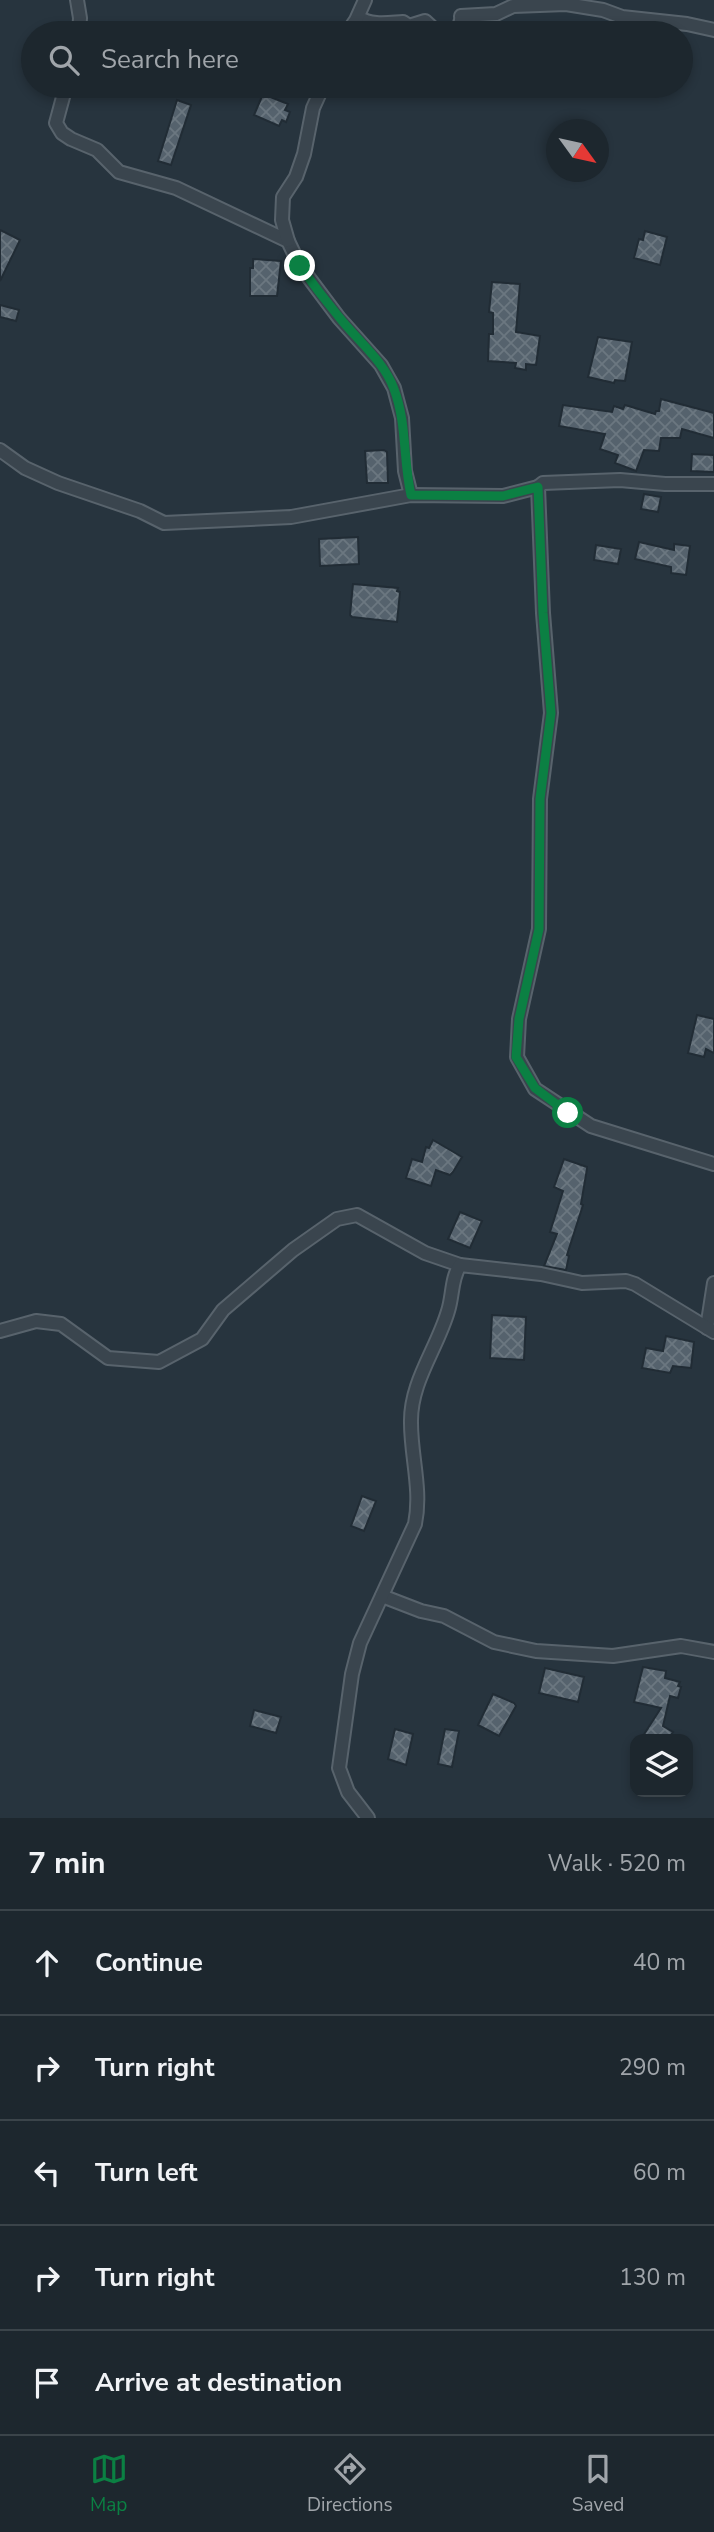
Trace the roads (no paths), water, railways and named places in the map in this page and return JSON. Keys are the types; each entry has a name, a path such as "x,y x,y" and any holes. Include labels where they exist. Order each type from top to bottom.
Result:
{"street":[{"path":"77,0 80,21"},
{"path":"355,21 365,0"},
{"path":"462,21 461,16 496,14 513,6 566,4 603,10 622,17 659,21"},
{"path":"358,17 367,21"},
{"path":"693,25 714,30"},
{"path":"63,98 56,123 62,133 97,150 119,172 176,188 288,241"},
{"path":"318,98 296,177 283,197 282,220 300,266 339,318 381,365 394,388 402,418 405,471 411,495"},
{"path":"0,450 36,473 140,511 164,523 290,517 411,495 503,496 538,487 543,483 620,480 714,484"},
{"path":"538,487 543,613 551,713 540,799 539,929 519,1019 516,1057 535,1088 591,1126 714,1164"},
{"path":"0,1331 36,1321 61,1324 108,1358 159,1362 202,1339 223,1310 293,1250 337,1219 357,1215 425,1253 460,1265 541,1274 582,1283 626,1281 711,1330 714,1283"},
{"path":"368,1818 348,1792 339,1768 352,1674 360,1643 415,1524 419,1509 411,1419 424,1363 449,1310 455,1273 460,1265"},
{"path":"382,1596 421,1611 444,1616 494,1642 536,1651 613,1656 681,1646 714,1652"}]}
